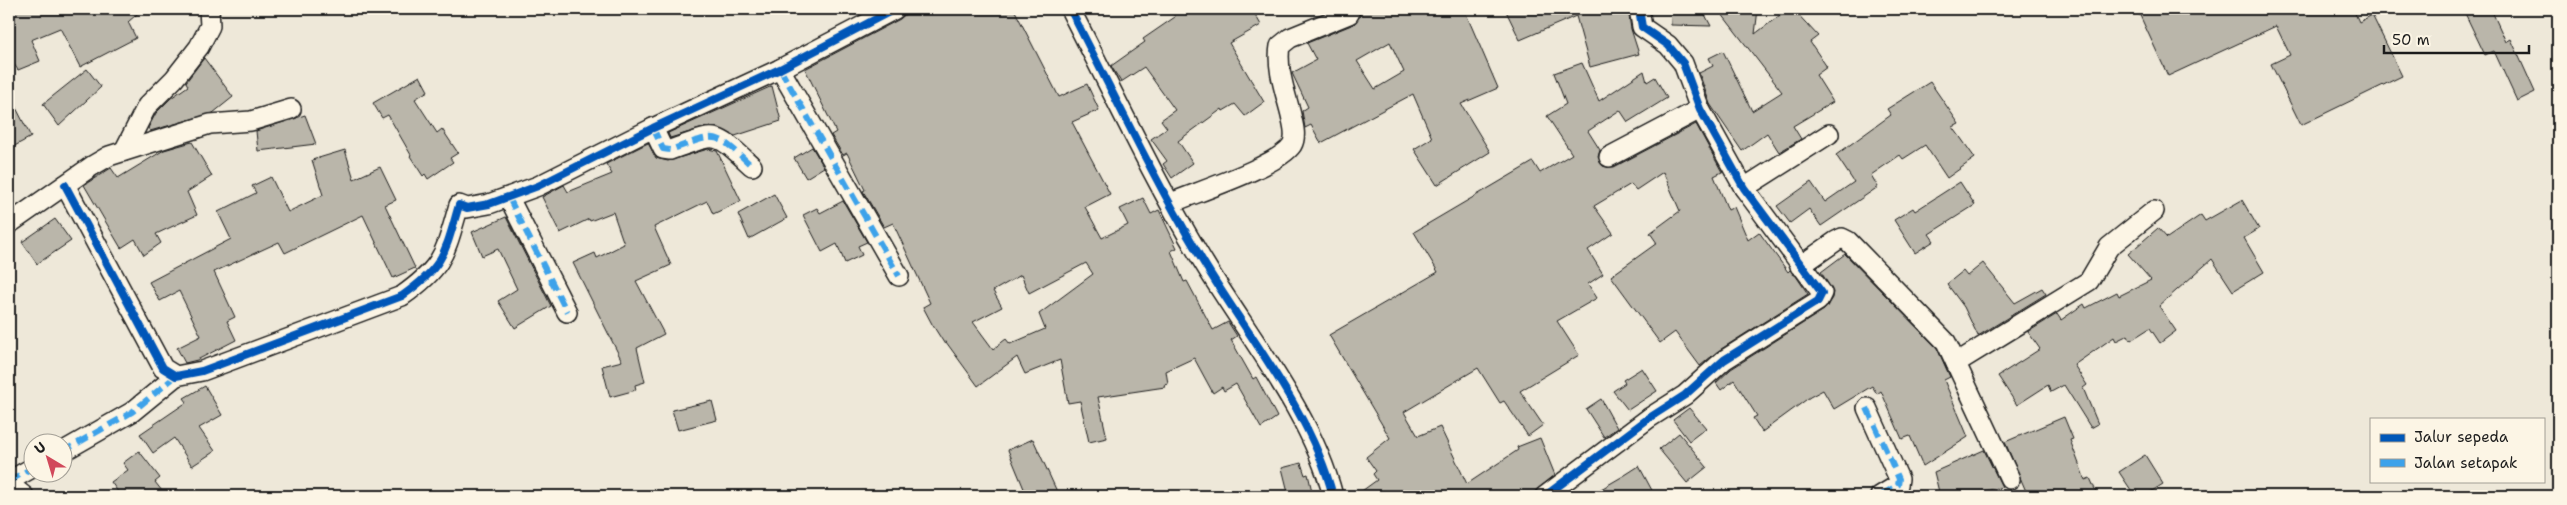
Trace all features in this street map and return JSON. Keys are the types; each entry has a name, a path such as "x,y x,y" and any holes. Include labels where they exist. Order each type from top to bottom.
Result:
{"street":[{"path":"124,151 147,106 174,79 199,47 210,26 209,9"},
{"path":"72,446 132,412 176,376 202,372 402,296 418,285 436,267 446,251 459,205 467,208 509,198 538,186 653,128 780,68 895,9"},
{"path":"1070,9 1198,254 1264,356 1305,426 1324,466 1333,496"},
{"path":"1545,496 1649,418 1685,395 1724,360 1818,301 1822,293 1800,266 1744,188 1700,109 1683,63 1668,45 1642,27 1639,9"},
{"path":"1170,203 1263,165 1280,156 1292,144 1295,132 1279,62 1280,46 1290,38 1349,14"},
{"path":"780,68 899,276"},
{"path":"9,224 92,166 124,151 210,124 251,121 291,109"},
{"path":"1609,157 1700,109"},
{"path":"653,128 663,149 670,150 709,136 720,138 752,166"},
{"path":"1744,188 1829,134"},
{"path":"65,185 154,355 163,368 176,376"},
{"path":"509,198 567,312"},
{"path":"1956,363 2089,281 2109,247 2154,211"},
{"path":"1800,266 1836,241 1842,238 1848,241 1946,342 2010,479"},
{"path":"1867,408 1899,479 1898,485 1880,496"},
{"path":"22,474 9,482 24,496"}],"building":[{"path":"9,9 143,9 128,22 136,38 80,67 60,28 31,40 40,61 18,70 9,57"},
{"path":"911,9 1014,9 1059,97 1087,84 1099,110 1072,122 1110,194 1085,207 1102,238 1128,225 1120,209 1143,198 1151,214 1159,210 1177,248 1171,251 1184,282 1187,281 1213,330 1228,322 1237,336 1231,340 1253,379 1256,377 1277,417 1261,428 1236,384 1224,391 1222,387 1213,393 1194,358 1166,371 1168,384 1164,385 1165,387 1098,397 1107,438 1089,442 1080,401 1068,403 1060,360 1025,374 1017,357 978,386 946,342 944,343 932,324 923,307 930,303 893,223 884,227 863,191 865,190 847,153 843,155 831,135 836,132 805,69 900,19","holes":["1086,263 1093,274 1039,314 1045,329 1010,344 1006,339 993,349 973,322 1002,307 993,291 1021,275 1029,293"]},
{"path":"1170,9 1252,9 1261,25 1229,43 1264,102 1245,116 1235,104 1223,111 1222,109 1178,141 1193,163 1172,178 1163,164 1167,161 1151,139 1167,128 1161,120 1175,110 1144,67 1121,82 1111,66 1145,42 1143,39 1175,17"},
{"path":"1359,9 1464,9 1498,88 1461,104 1490,152 1437,185 1414,149 1432,138 1413,94 1321,143 1311,125 1305,128 1302,111 1308,107 1292,73 1316,60 1307,43 1354,24 1360,16","holes":["1390,42 1404,72 1375,89 1357,61"]},
{"path":"1505,9 1628,9 1631,29 1639,54 1590,67 1576,16 1520,40"},
{"path":"1670,9 1702,9 1711,26 1671,25"},
{"path":"1718,9 1758,9 1755,34 1788,9 1793,9 1818,36 1810,42 1827,67 1816,75 1833,102 1793,126 1801,139 1779,152 1767,133 1742,151 1710,104 1699,73 1713,66 1709,58 1723,51 1752,111 1782,92"},
{"path":"2137,9 2353,9 2359,22 2372,15 2402,76 2301,125 2271,64 2290,55 2276,26 2168,76"},
{"path":"2463,9 2491,9 2506,42 2511,39 2535,92 2517,101 2494,51 2485,55"},
{"path":"204,58 233,97 213,113 150,131 148,128 156,113 171,98 188,86 186,82"},
{"path":"1582,63 1599,101 1644,71 1647,82 1655,77 1667,98 1628,122 1620,110 1588,131 1600,150 1598,157 1603,166 1614,167 1696,124 1722,172 1714,176 1728,210 1734,207 1748,240 1759,232 1788,272 1790,270 1796,276 1808,294 1718,351 1700,366 1675,332 1660,343 1611,276 1657,243 1650,233 1680,211 1663,172 1636,190 1631,184 1594,206 1613,233 1588,250 1603,274 1588,284 1597,298 1557,321 1579,355 1520,391 1543,425 1528,436 1504,401 1500,403 1478,368 1404,412 1418,436 1440,427 1467,484 1518,450 1517,447 1540,438 1555,475 1529,496 1355,496 1377,480 1373,474 1376,471 1366,457 1390,438 1329,335 1438,272 1414,232 1533,162 1540,173 1572,154 1547,116 1566,104 1554,73"},
{"path":"87,69 101,87 59,126 43,104"},
{"path":"420,76 428,91 415,99 437,133 442,129 458,153 450,158 453,162 428,179 425,174 423,176 410,156 388,115 382,118 373,103"},
{"path":"1930,82 1959,124 1953,127 1975,158 1947,178 1925,145 1903,159 1900,155 1871,175 1878,187 1821,226 1809,209 1790,223 1777,206 1811,182 1825,202 1854,182 1836,155 1891,115 1887,109"},
{"path":"772,86 781,121 735,136 718,128 707,127 670,138 668,133"},
{"path":"9,94 31,137 9,149"},
{"path":"305,115 316,144 258,151 256,131"},
{"path":"192,142 212,176 187,192 197,215 156,234 161,243 144,255 135,239 121,248 84,185 111,168 118,178 164,150"},
{"path":"648,143 656,158 668,161 708,149 717,151 741,201 713,214 707,201 654,227 671,265 636,281 664,334 637,348 645,382 635,385 636,390 610,397 602,366 622,361 573,263 595,253 597,258 624,244 613,212 590,221 589,219 560,233 542,197 564,185 568,192 612,174 606,164"},
{"path":"812,147 824,167 806,178 794,158"},
{"path":"345,150 354,179 380,167 396,200 385,205 415,268 393,278 363,215 285,253 279,242 214,272 235,317 227,321 236,340 197,360 185,363 177,348 201,336 179,291 160,301 149,282 231,239 218,212 256,193 252,186 271,177 288,212 323,195 312,160"},
{"path":"1960,182 1975,205 1929,234 1934,241 1915,253 1894,220 1913,208 1915,211"},
{"path":"774,194 787,218 749,239 738,214"},
{"path":"2242,200 2259,229 2244,238 2264,272 2233,291 2212,259 2159,306 2176,331 2160,343 2150,328 2131,340 2128,335 2116,341 2114,337 2074,365 2087,385 2083,388 2098,424 2091,428 2064,385 2051,392 2048,385 2017,405 1998,376 2040,349 2028,332 2057,314 2061,320 2084,304 2086,308 2117,292 2119,296 2151,280 2128,254 2158,228 2167,238 2201,215 2205,221"},
{"path":"843,201 867,242 858,246 862,255 845,263 837,244 822,252 803,215 817,208 820,213"},
{"path":"506,217 551,306 515,328 498,301 517,289 498,249 482,256 472,232"},
{"path":"55,219 71,241 37,264 22,242"},
{"path":"1845,254 1937,348 1950,377 1944,380 1968,437 1923,466 1910,436 1902,439 1881,391 1877,394 1872,386 1834,409 1823,390 1810,397 1762,432 1753,418 1757,416 1734,380 1721,390 1716,383 1731,369 1824,310 1832,298 1833,292 1821,272"},
{"path":"1983,263 2015,303 2042,288 2046,294 1978,336 1964,307 1947,284 1963,271 1967,276"},
{"path":"1642,368 1657,391 1628,410 1613,391 1625,383 1623,380"},
{"path":"205,386 222,415 199,428 215,451 192,466 174,438 153,453 140,434 187,402 184,398"},
{"path":"1601,399 1617,428 1604,437 1586,409"},
{"path":"712,401 717,420 678,430 672,410"},
{"path":"1689,408 1706,428 1689,441 1673,420"},
{"path":"2064,417 2073,439 2070,440 2085,480 2090,478 2098,496 2028,496 2005,442"},
{"path":"1679,433 1707,467 1687,483 1659,449"},
{"path":"1033,439 1059,496 1027,496 1008,450"},
{"path":"1984,450 2002,487 1985,491 1987,496 1940,496 1934,472"},
{"path":"139,451 160,478 155,482 166,496 121,496 111,482 128,470 123,463"},
{"path":"2145,455 2163,484 2144,496 2135,496 2119,472"},
{"path":"1301,463 1305,475 1308,474 1313,496 1289,496 1282,468"},
{"path":"1639,466 1655,496 1589,496 1625,475"}],"marked path":[{"path":"780,69 899,276"},
{"path":"653,128 663,149 670,150 698,140 715,138 730,146 752,166"},
{"path":"509,198 567,312"},
{"path":"72,446 132,412 176,376"},
{"path":"1867,408 1899,479 1898,485 1880,496"},
{"path":"9,481 22,474"}],"cycle path":[{"path":"65,185 163,368 176,376 202,371 402,296 427,276 441,257 459,205 467,208 489,204 538,186 653,128 780,69 895,9"},
{"path":"1070,9 1181,223 1216,282 1274,371 1309,432 1323,464 1333,496"},
{"path":"1545,496 1649,418 1685,395 1724,360 1818,301 1822,293 1744,188 1700,109 1683,63 1668,45 1642,27 1639,9"}]}
